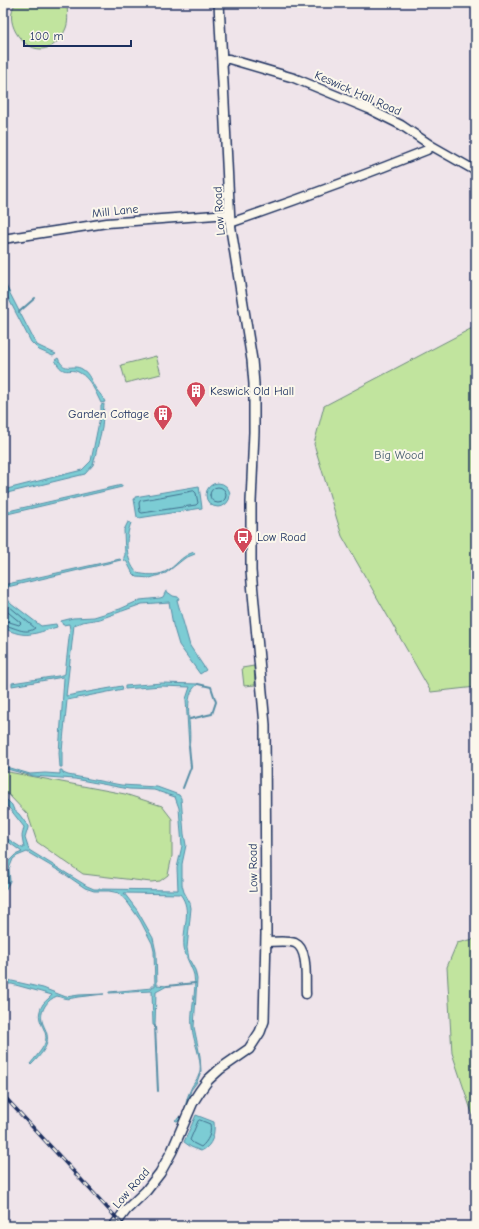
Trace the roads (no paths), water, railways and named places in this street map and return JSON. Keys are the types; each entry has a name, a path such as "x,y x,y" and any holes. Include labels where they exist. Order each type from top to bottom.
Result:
{"street":[{"name":"Low Road","path":"114,1226 126,1210 146,1191 160,1173 172,1151 193,1102 208,1080 220,1069 249,1049 260,1032 264,1021 266,942 265,725 251,571 254,384 252,360 230,218 219,3"},
{"name":"Keswick Hall Road","path":"222,59 229,59 294,78 369,109 401,125 432,146 476,171"},
{"name":"Mill Lane","path":"3,239 107,223 230,218 293,201 427,150 432,146"},
{"path":"266,942 294,943 301,948 304,956 306,994"}],"water":[{"path":"3,280 37,345 56,354 53,356 39,350 31,342 3,288"},
{"path":"58,358 63,366 78,367 85,371 105,402 101,403 84,375 76,371 61,369 55,360"},
{"path":"104,404 102,428 93,465 85,474 3,494 3,490 82,470 91,461 101,412 101,405"},
{"path":"218,483 227,486 230,495 227,504 218,507 209,504 206,495 209,486"},
{"path":"122,485 122,487 3,515 4,512"},
{"path":"199,486 202,508 139,518 137,517 135,497"},
{"path":"128,522 131,523 127,542 128,555 133,568 137,573 151,575 162,573 169,570 185,556 194,552 195,554 185,558 166,573 150,578 137,577 124,560 124,530"},
{"path":"121,560 3,588 3,585"},
{"path":"166,591 173,596 178,597 179,599 177,600 190,646 206,670 200,674 179,645 173,625 169,602 142,604 100,619 74,625 66,696 122,686 123,689 67,700 62,767 60,767 59,753 64,678 12,686 12,683 65,674 70,629 69,624 63,625 61,621 73,618 94,617 120,609 140,600 163,597"},
{"path":"3,594 11,603 41,626 56,624 57,627 30,634 18,633 3,628"},
{"path":"162,683 198,684 193,689 190,696 189,746 186,699 190,687 161,686 125,689 125,686"},
{"path":"3,766 30,774 60,774 60,770 62,770 63,773 68,775 121,785 157,787 179,795 181,798 186,845 182,864 182,885 191,908 187,948 189,959 195,970 197,979 194,1027 200,1056 201,1071 197,1082 191,1090 182,1120 175,1120 183,1114 192,1086 199,1075 200,1066 199,1055 192,1027 195,982 184,947 186,906 180,894 124,893 137,910 153,938 156,952 157,985 167,986 156,992 155,1026 153,1025 152,991 109,993 152,988 152,986 155,986 154,951 152,943 140,920 119,893 94,891 85,888 27,852 13,859 9,869 10,881 3,894 3,888 7,881 3,864 7,863 15,855 22,852 3,838 3,836 24,848 22,836 24,827 3,802 3,796 28,826 25,838 29,850 87,886 94,889 178,890 177,868 182,846 179,808 175,797 154,790 129,789 75,779 33,776 3,768"},
{"path":"3,979 43,988 66,997 104,994 68,999 57,996 49,1001 42,1012 42,1021 47,1032 47,1042 45,1048 31,1065 30,1064 45,1043 46,1038 39,1016 40,1010 43,1004 52,995 12,984 3,984"},
{"path":"196,1115 214,1122 211,1143 201,1151 184,1142"}],"waterway":[{"path":"19,312 35,298"},
{"path":"190,719 212,714 216,702 211,687 198,684"},
{"path":"183,788 191,767 189,746"},
{"path":"167,986 195,983"},
{"path":"155,1026 158,1091"}],"railway":[{"path":"3,1095 124,1226"}],"place":[{"name":"Keswick Old Hall","path":"196,408"},
{"name":"Garden Cottage","path":"163,431"},
{"name":"Low Road","path":"243,554"}],"park label":[{"name":"Big Wood","path":"399,455"}]}
